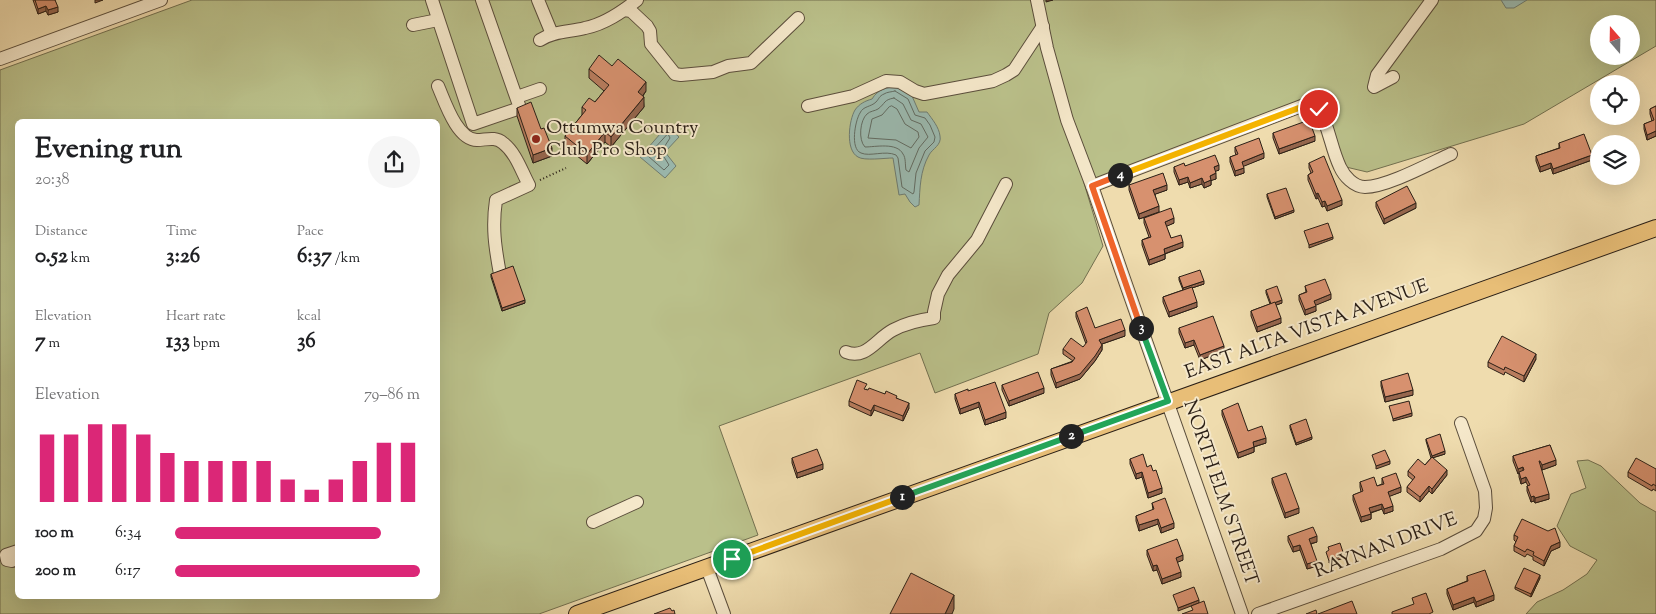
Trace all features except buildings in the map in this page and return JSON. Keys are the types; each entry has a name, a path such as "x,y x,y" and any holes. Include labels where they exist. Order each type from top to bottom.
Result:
{"main road":[{"name":"EAST ALTA VISTA AVENUE","path":"577,614 1656,228"}],"street":[{"path":"0,59 161,0"},
{"path":"432,0 473,124 518,103 540,89"},
{"path":"482,0 518,103"},
{"path":"538,0 546,37 587,28 609,19 637,0"},
{"name":"NORTH ELM STREET","path":"1037,0 1046,48 1060,97 1242,614"},
{"path":"1393,78 1374,87 1377,75 1432,0"},
{"path":"624,10 631,10 647,26 650,31 651,44 676,74 681,75 713,72 728,66 751,63 798,18"},
{"path":"413,25 438,20"},
{"path":"808,106 854,96 886,80 900,82 924,94 993,81 1014,70 1043,26"},
{"path":"438,86 454,122 464,135 475,140 491,138 502,142 515,156 529,185 496,200 493,219 494,238 500,274"},
{"path":"1092,186 1304,106 1319,109 1340,168 1351,182 1357,185 1365,187 1384,183 1451,154"},
{"path":"846,352 852,354 863,353 896,328 918,320 934,318 938,294 948,275 977,240 1006,184"},
{"name":"RAYNAN DRIVE","path":"1258,614 1441,549 1476,531 1484,519 1486,508 1485,491 1461,423"},
{"path":"593,522 637,502"},
{"path":"15,552 6,555 7,560 12,561 15,558"},
{"path":"707,568 724,614"}],"path":[{"path":"529,185 566,168"}],"green space":[{"path":"192,0 1656,0 1656,46 1640,55 1640,15 1590,15 1590,65 1624,65 1607,75 1590,75 1590,85 1524,124 1367,172 1346,167 1337,149 1319,95 1084,183 1103,246 1082,283 1049,313 1038,354 935,393 920,353 719,426 758,535 539,614 0,614 0,70"},
{"path":"1588,460 1601,466 1640,503 1656,512 1656,614 1526,614 1537,602 1563,590 1587,574 1597,560 1570,546 1557,526 1571,494 1586,488 1577,461"}],"water":[{"path":"1501,0 1527,0 1514,8 1506,8"},
{"path":"897,86 912,96 919,112 927,112 937,126 940,136 940,142 929,155 924,167 919,205 915,207 905,194 899,195 893,158 870,159 858,157 851,148 850,142 851,121 857,108 862,103 872,99 880,91"},
{"path":"667,126 679,137 665,152 676,166 665,178 640,157"}],"place":[{"name":"Ottumwa Country Club Pro Shop","path":"536,139"}],"route":[{"path":"732,559 1168,401 1092,186 1304,106 1319,109"}]}
